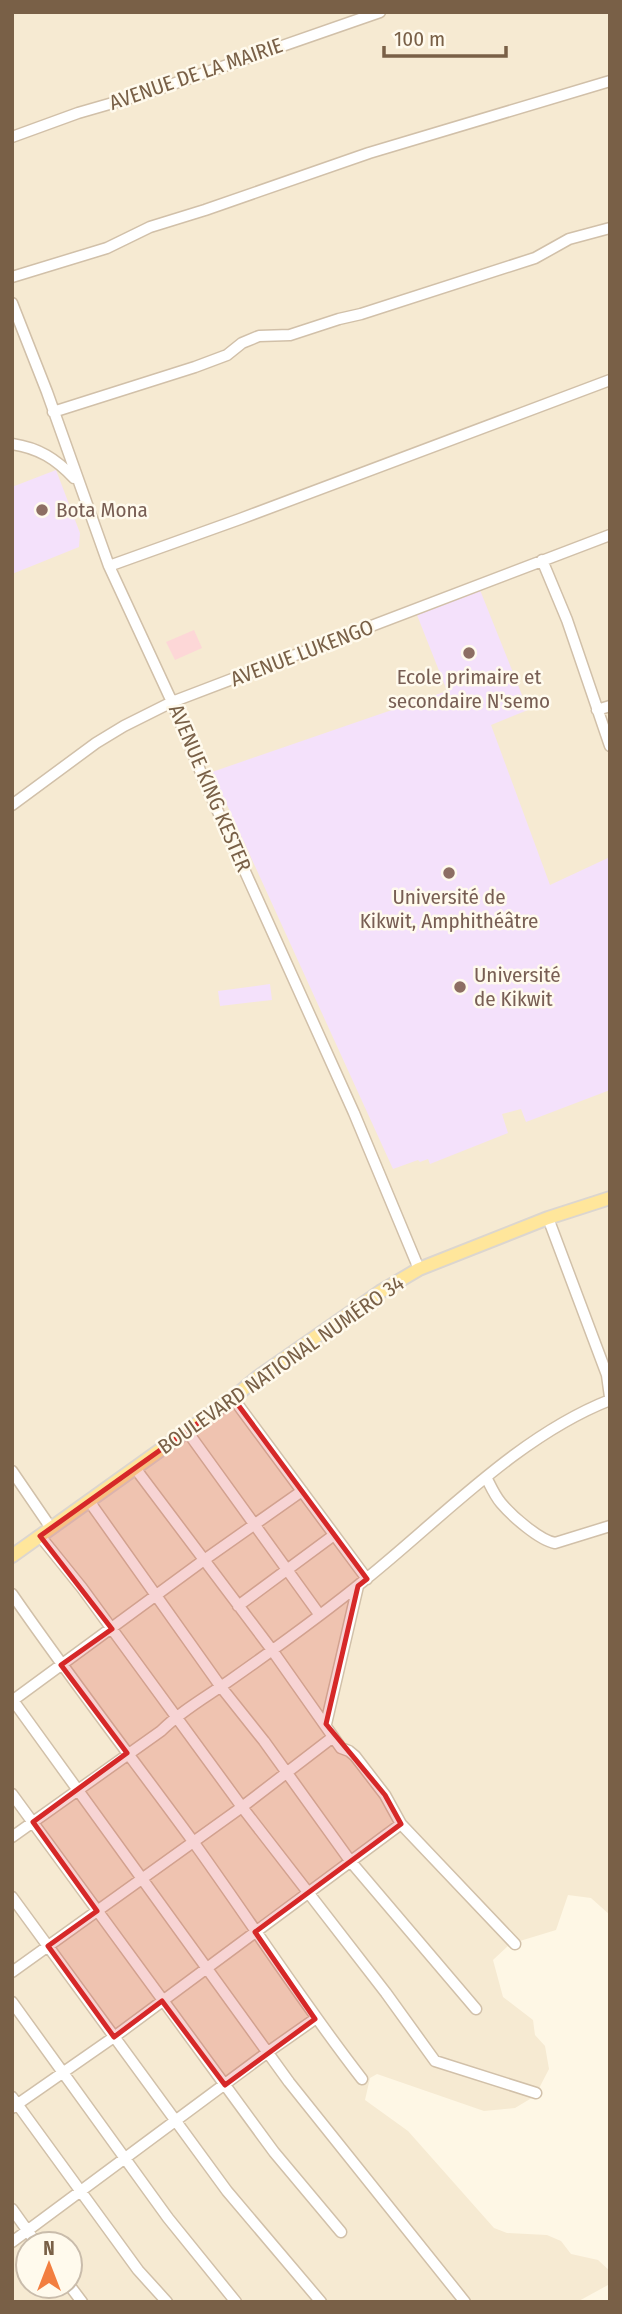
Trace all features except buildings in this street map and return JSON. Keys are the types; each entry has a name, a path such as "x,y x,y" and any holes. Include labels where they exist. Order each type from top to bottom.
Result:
{"main road":[{"name":"BOULEVARD NATIONAL NUMÉRO 34","path":"12,1556 233,1398 258,1377 369,1300 419,1269 548,1218 610,1198"}],"street":[{"name":"AVENUE DE LA MAIRIE","path":"12,136 144,94 380,12"},
{"path":"12,277 107,248 149,227 369,153 610,81"},
{"path":"53,412 195,367 227,355 259,336 290,335 340,318 361,314 535,258 569,239 610,228"},
{"name":"AVENUE KING KESTER","path":"12,303 109,566 360,1127 419,1269"},
{"path":"109,566 253,515 610,380"},
{"path":"12,444 39,450 60,463 79,484"},
{"name":"AVENUE LUKENGO","path":"12,804 96,743 172,702 610,535"},
{"path":"542,560 567,620 610,747"},
{"path":"597,710 610,706"},
{"path":"12,1837 363,1582 530,1444 585,1410 610,1399 607,1375 548,1218"},
{"path":"233,1398 334,1535 363,1582 326,1724"},
{"path":"187,1431 319,1614"},
{"path":"135,1468 272,1650 341,1748 355,1756 385,1795 401,1824 515,1944"},
{"path":"12,1471 51,1528"},
{"path":"487,1479 500,1502 548,1542 555,1543 610,1526"},
{"path":"302,1491 13,1700 268,2052 465,2302"},
{"path":"89,1501 221,1687 264,1741 351,1862 476,2009"},
{"path":"238,1606 334,1535"},
{"path":"40,1536 435,2061 536,2093"},
{"path":"12,1594 61,1665 193,1842 315,2019 362,2079"},
{"path":"12,1972 242,1807 333,1737"},
{"path":"12,1794 274,2152 341,2232"},
{"path":"167,2302 138,2270 14,2104 114,2037 401,1824"},
{"path":"12,1897 227,2191 321,2302"},
{"path":"12,2002 168,2218 236,2302"},
{"path":"28,2230 315,2019"},
{"path":"12,2209 26,2230"}],"highlighted area":[{"path":"233,1398 367,1579 358,1586 326,1724 385,1795 401,1824 255,1932 315,2019 225,2085 162,2001 114,2037 48,1946 97,1911 33,1822 127,1753 61,1665 112,1629 40,1536"}],"shaded area":[{"path":"12,12 610,12 610,1915 591,1898 568,1895 556,1930 510,1944 493,1960 503,1997 533,2020 535,2035 545,2046 549,2069 535,2096 515,2108 484,2111 377,2074 370,2078 365,2100 408,2131 494,2228 507,2233 547,2235 561,2241 571,2254 598,2260 610,2271 608,2285 577,2302 12,2302"},
{"name":"Bota Mona","path":"56,470 80,533 79,547 12,574 12,487"},
{"name":"Université de Kikwit","path":"480,590 528,710 491,725 550,885 610,857 610,1090 526,1122 521,1109 502,1114 508,1133 430,1164 428,1159 420,1162 418,1160 393,1169 212,772 447,691 417,615"},
{"path":"194,630 202,648 175,660 166,642"},
{"path":"270,984 272,1000 220,1006 218,991"}],"place":[{"name":"Bota Mona","path":"42,510"},
{"name":"Ecole primaire et secondaire N'semo","path":"469,653"},
{"name":"Université de Kikwit, Amphithéâtre","path":"449,873"},
{"name":"Université de Kikwit","path":"460,987"}]}
